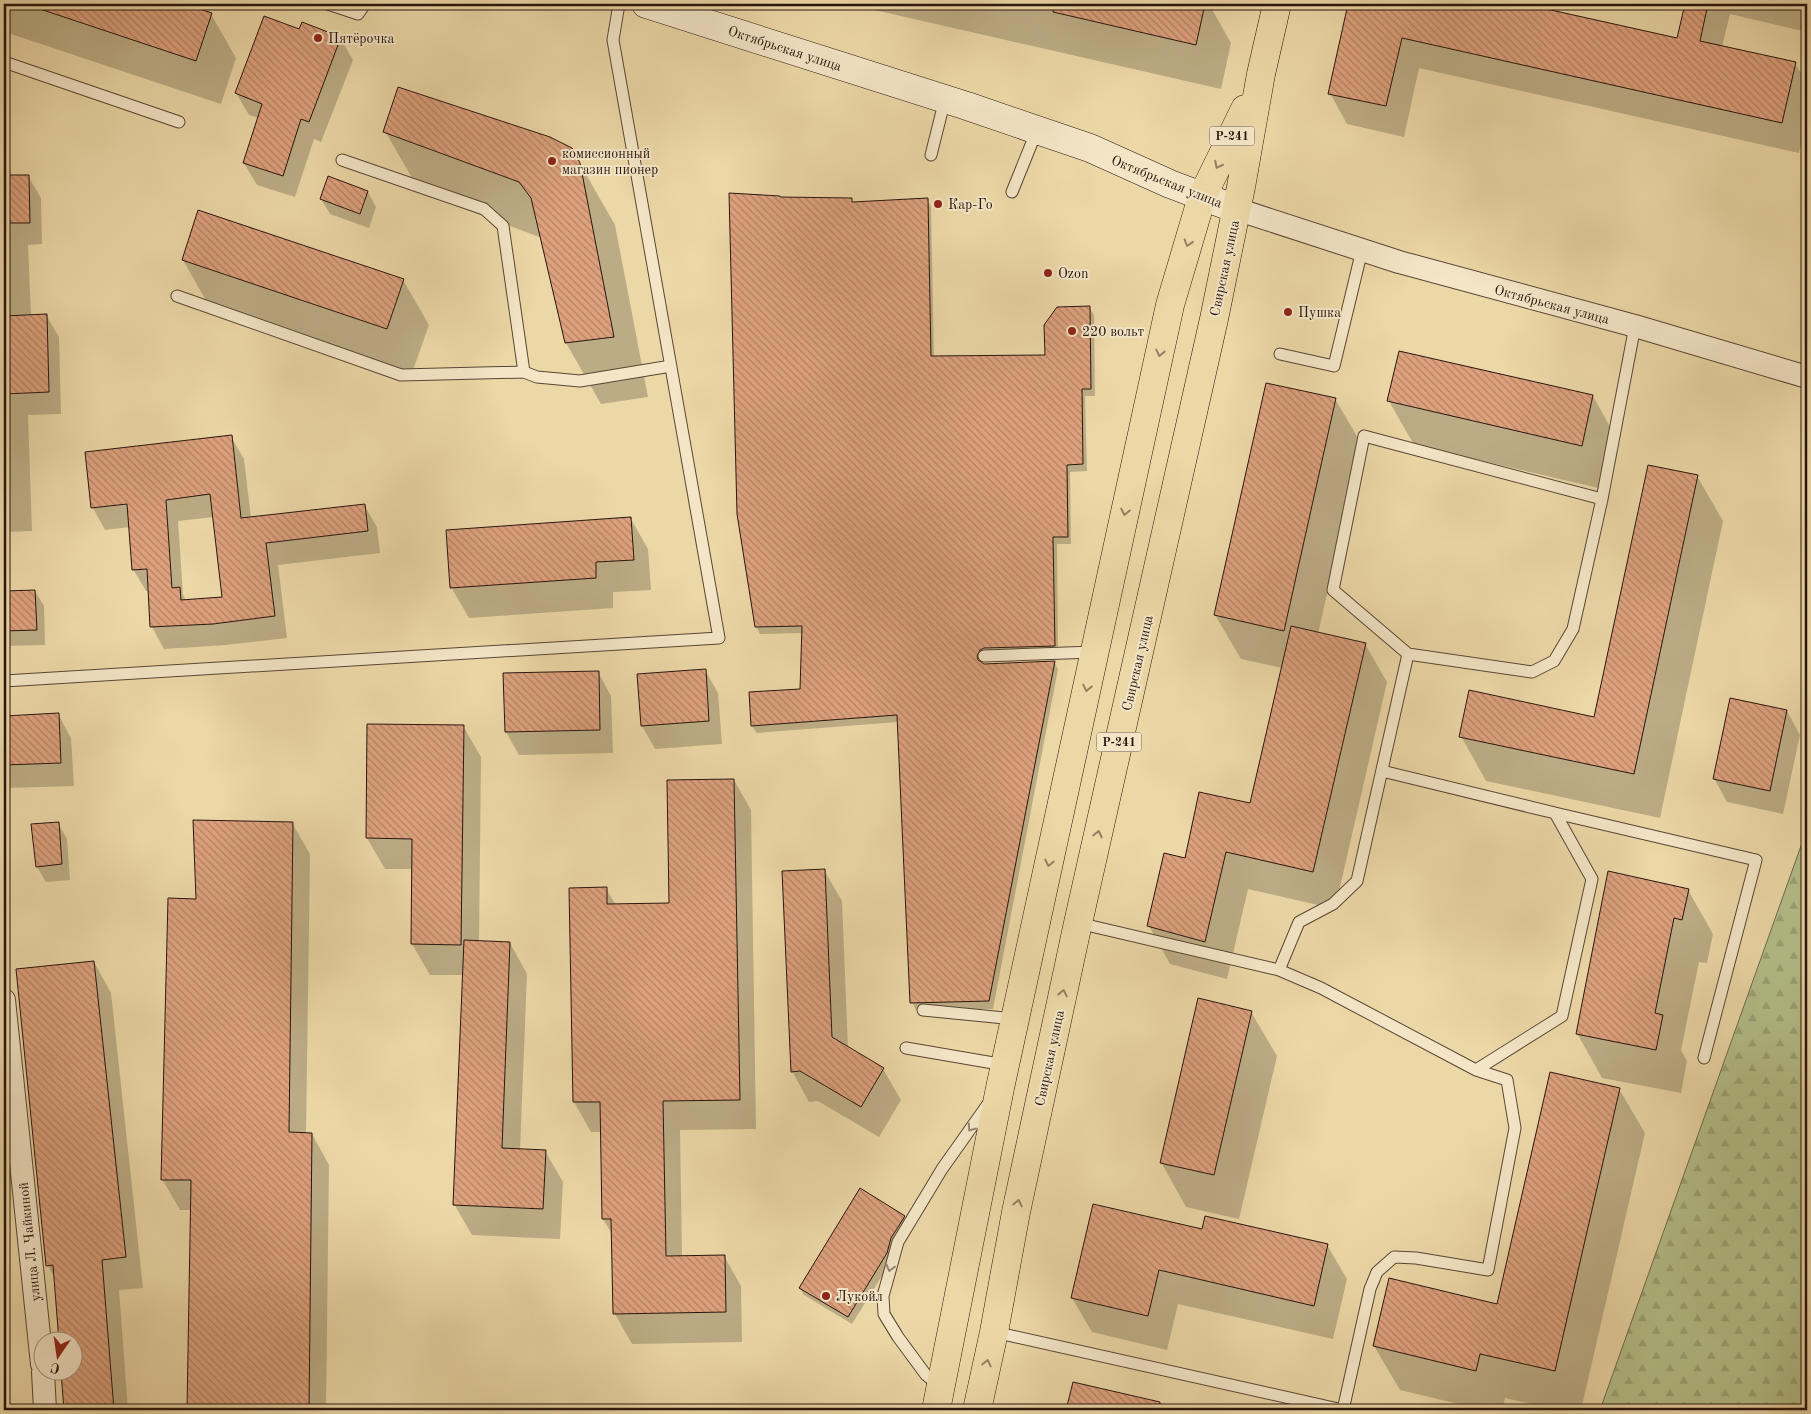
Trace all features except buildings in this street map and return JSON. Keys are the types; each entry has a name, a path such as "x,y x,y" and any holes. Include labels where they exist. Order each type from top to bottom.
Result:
{"highway":[{"name":"Свирская улица","path":"977,1410 994,1332 1018,1202 1078,923 1214,319 1261,74 1277,4"},
{"name":"Р-241","path":"939,1399 1014,1019 1170,305 1202,197 1261,74"}],"main road":[{"name":"Октябрьская улица","path":"646,4 945,99 1090,148 1170,184 1236,209"}],"street":[{"name":"Октябрьская улица","path":"1236,209 1398,262 1636,326 1807,377"},
{"name":"улица Л. Чайкиной","path":"4,1000 39,1332"},
{"path":"44,1382 45,1410"}],"lane":[{"path":"328,4 358,14 365,4"},
{"path":"4,681 719,638 613,40 618,4"},
{"path":"4,62 179,122"},
{"path":"931,155 945,99"},
{"path":"1012,192 1038,130"},
{"path":"342,160 484,209 503,226 524,372"},
{"path":"1280,354 1334,366 1362,250"},
{"path":"177,296 401,376 524,372 537,376 580,381 671,366"},
{"path":"1602,499 1364,436 1333,590 1408,654 1532,672 1554,661 1573,629 1602,499 1636,326"},
{"path":"984,656 1095,652"},
{"path":"1279,970 1299,922 1333,904 1357,881 1408,654"},
{"path":"1382,771 1756,860 1704,1058"},
{"path":"1476,1070 1562,1016 1592,879 1555,813"},
{"path":"994,1332 1343,1410 1367,1301 1377,1272 1394,1257 1416,1258 1488,1270 1515,1128 1507,1080 1476,1070 1321,988 1279,970 1078,923"},
{"path":"924,1010 1014,1019"},
{"path":"906,1048 1002,1076 898,1242 883,1296 884,1314 898,1337 926,1375 939,1399"}],"green space":[{"path":"1807,829 1807,1410 1600,1410"}],"place":[{"name":"Пятёрочка","path":"318,38"},
{"name":"комиссионный магазин пионер","path":"552,161"},
{"name":"Кар-Го","path":"938,204"},
{"name":"Ozon","path":"1048,273"},
{"name":"Пушка","path":"1288,312"},
{"name":"220 вольт","path":"1072,331"},
{"name":"Лукойл","path":"826,1296"}]}
